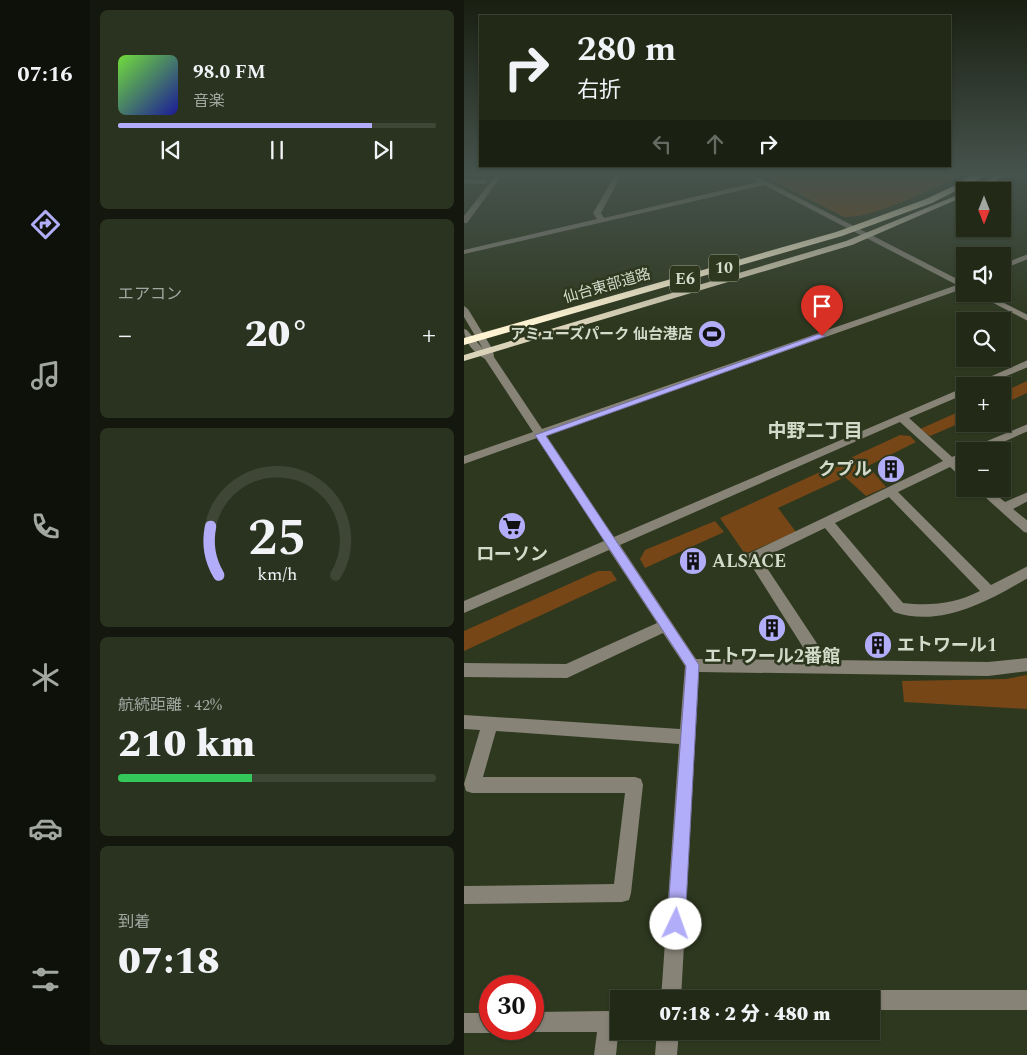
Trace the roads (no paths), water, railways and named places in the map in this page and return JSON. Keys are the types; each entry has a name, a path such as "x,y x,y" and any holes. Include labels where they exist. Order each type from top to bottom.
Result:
{"highway":[{"name":"仙台東部道路","path":"465,338 776,254 865,224"},
{"name":"仙台東部道路","path":"464,350 846,239 887,224"}],"main road":[{"name":"10","path":"465,338 756,259 863,224"},
{"name":"10","path":"464,358 486,353 868,236 894,224"}],"street":[{"path":"464,254 581,224"},
{"path":"464,254 591,224"},
{"path":"842,224 956,280"},
{"path":"1011,263 1027,256"},
{"path":"464,460 956,288"},
{"path":"995,302 1027,319"},
{"path":"464,309 486,353 613,542 692,665 672,990"},
{"path":"465,338 486,353"},
{"path":"995,377 1027,363"},
{"path":"464,607 956,394"},
{"path":"902,418 956,466"},
{"path":"993,442 1027,426"},
{"path":"823,666 753,557 956,460"},
{"path":"890,491 989,592"},
{"path":"1004,508 1027,496"},
{"path":"991,497 1027,529"},
{"path":"827,522 899,608 922,610 950,608 989,592 1027,571"},
{"path":"464,670 567,671 666,625"},
{"path":"692,665 988,669 1027,664"},
{"path":"464,722 687,737"},
{"path":"464,895 622,893 635,784 472,785 490,724"},
{"path":"880,1000 1027,1000"},
{"path":"464,1023 479,1022"},
{"path":"544,1022 609,1022 605,1055"},
{"path":"666,1055 667,1040"}],"place":[{"name":"アミューズパーク 仙台港店","path":"712,334"},
{"name":"クプル","path":"891,469"},
{"name":"ローソン","path":"512,526"},
{"name":"ALSACE","path":"693,561"},
{"name":"エトワール2番館","path":"772,628"},
{"name":"エトワール1","path":"878,645"}],"district":[{"name":"中野二丁目","path":"815,431"}]}
